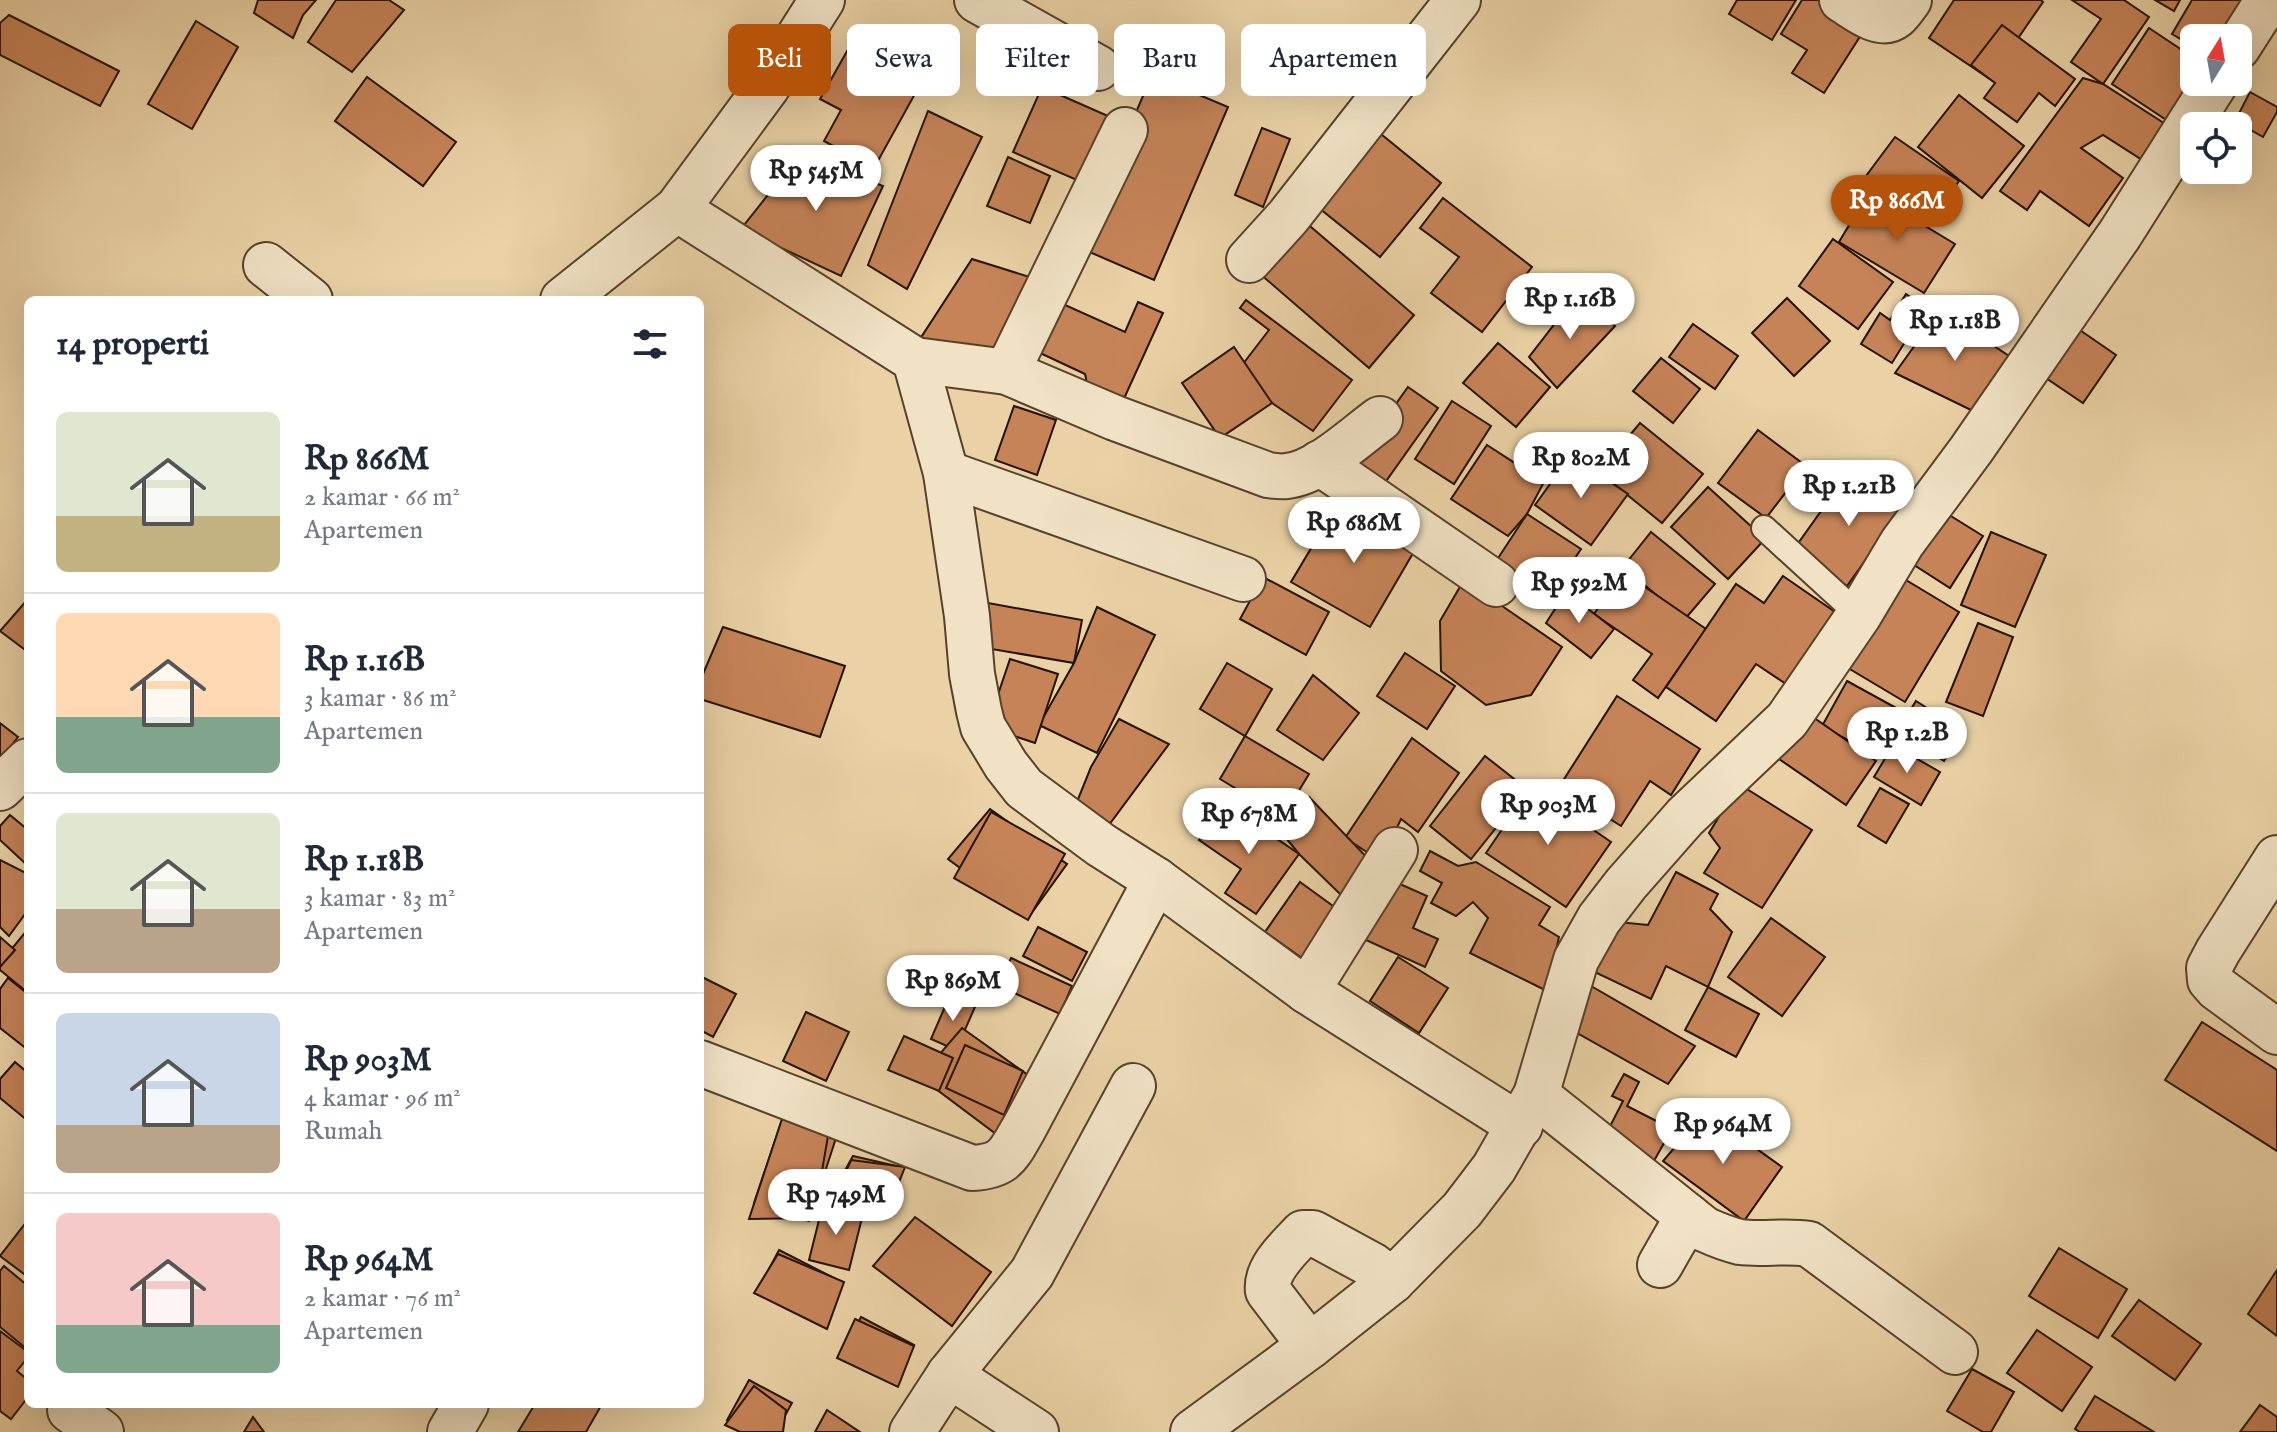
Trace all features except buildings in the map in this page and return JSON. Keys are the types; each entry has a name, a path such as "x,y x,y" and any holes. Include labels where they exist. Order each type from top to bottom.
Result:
{"street":[{"path":"568,296 677,209 767,87 822,0"},
{"path":"977,0 1020,24"},
{"path":"1249,260 1288,217 1458,0"},
{"path":"1842,0 1883,21 1895,17 1909,0"},
{"path":"2252,25 2268,0"},
{"path":"1193,1432 1392,1281 1462,1210 1494,1168 1528,1110 1576,960 1599,919 1685,817 1787,720 1859,615 1902,543 1971,450 2120,234 2207,96"},
{"path":"1007,372 1125,130"},
{"path":"677,209 915,360 1007,372 1252,471 1286,477 1303,472 1380,419"},
{"path":"266,265 305,296"},
{"path":"915,360 946,473 967,616 972,674 983,727 1024,788 1307,991 1528,1110 1704,1229 1742,1242 1793,1241 1809,1244 1955,1352"},
{"path":"1320,463 1496,584"},
{"path":"946,473 1243,579"},
{"path":"0,788 24,765"},
{"path":"1307,991 1395,850"},
{"path":"2277,858 2209,968 2210,980 2217,988 2277,1032"},
{"path":"704,1065 972,1168 991,1167 1004,1161 1024,1128 1156,880"},
{"path":"912,1432 949,1375 1032,1273 1133,1086"},
{"path":"1660,1265 1688,1216"},
{"path":"1310,1346 1268,1291 1267,1285 1283,1254 1303,1233 1313,1233 1372,1265 1392,1281"},
{"path":"949,1375 1036,1432"},
{"path":"450,1432 464,1408"}],"lane":[{"path":"1764,528 1859,615"}]}
